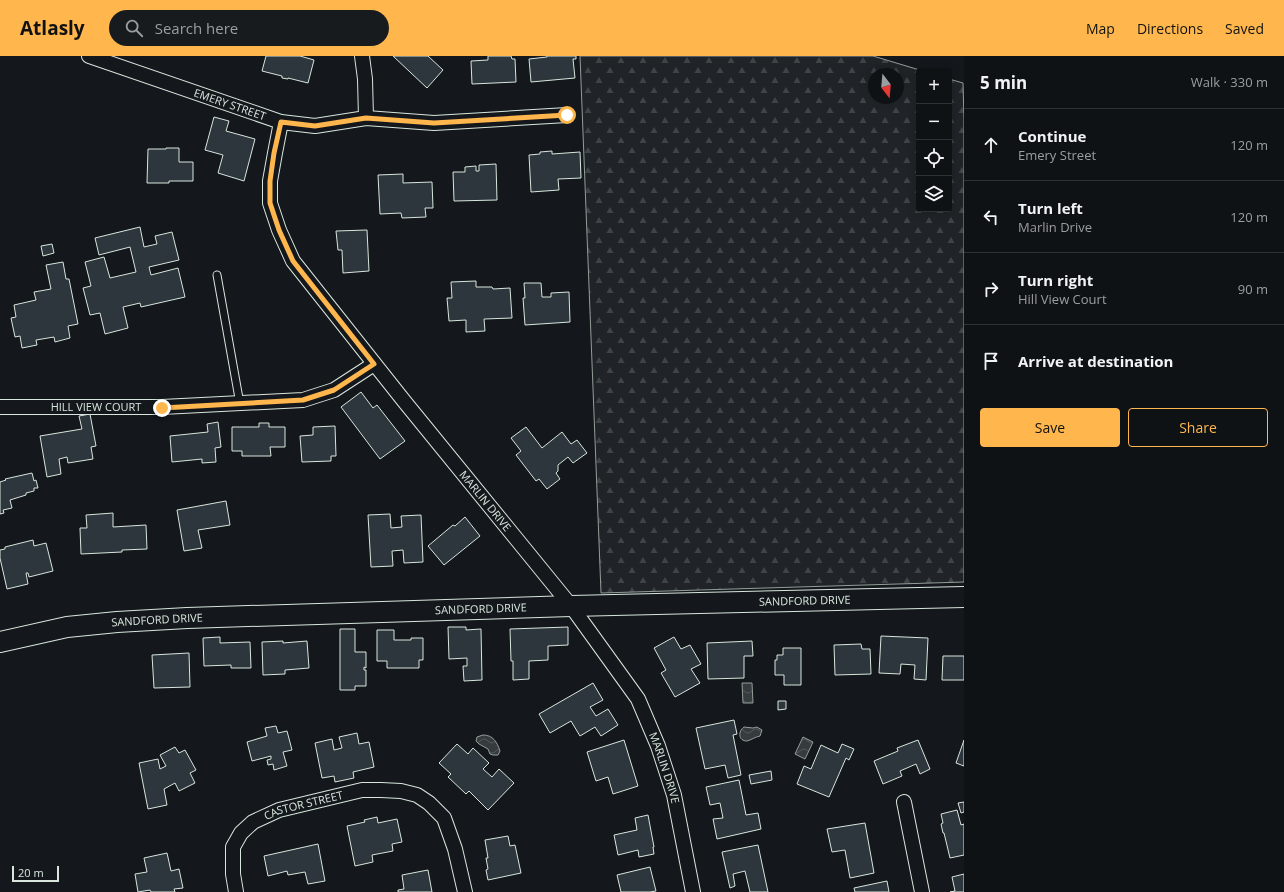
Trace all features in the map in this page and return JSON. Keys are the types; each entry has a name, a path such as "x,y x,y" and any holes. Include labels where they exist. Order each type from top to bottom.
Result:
{"street":[{"name":"EMERY STREET","path":"89,56 281,122 315,126 366,118 434,123 567,115"},
{"path":"362,56 366,118"},
{"name":"MARLIN DRIVE","path":"281,122 270,181 270,203 279,230 293,261 374,364 571,606 638,699 658,746 674,795 693,892"},
{"name":"HILL VIEW COURT","path":"0,407 162,408 303,400 334,390 374,364"},
{"name":"SANDFORD DRIVE","path":"0,642 67,627 117,622 187,618 571,606 964,597"},
{"name":"CASTOR STREET","path":"236,892 233,868 233,847 241,833 253,822 279,810 362,790 401,792 417,795 444,818 455,849 465,892"},
{"path":"904,802 922,892"}],"lane":[{"path":"216,275 240,404"}],"green space":[{"path":"580,56 873,56 916,69 916,212 952,212 952,80 963,83 964,582 601,593"}],"water":[{"path":"742,683 752,683 753,703 743,703"},
{"path":"744,727 757,727 762,730 760,736 744,741 740,736 740,733"},
{"path":"483,735 489,736 496,742 500,751 498,755 490,754 488,749 476,741 477,737"},
{"path":"803,737 813,742 805,759 795,754"}],"building":[{"path":"266,56 300,56 314,60 308,83 282,78 282,76 262,71"},
{"path":"393,56 428,56 443,70 427,88"},
{"path":"488,56 511,56 512,59 515,59 516,82 472,84 471,61 488,60"},
{"path":"547,56 576,56 576,59 573,59 575,78 531,82 529,59"},
{"path":"214,117 229,121 226,131 255,139 244,181 218,173 223,155 205,150"},
{"path":"179,148 179,162 193,162 193,181 147,183 148,149"},
{"path":"552,151 552,154 580,152 581,178 558,179 559,190 531,192 529,155"},
{"path":"496,164 497,200 454,201 453,172 465,172 465,167 476,166 476,171 479,171 479,165"},
{"path":"403,174 403,183 432,182 433,208 425,208 426,217 402,218 401,213 380,214 378,175"},
{"path":"140,227 144,247 157,244 155,236 172,232 179,260 149,267 151,275 178,268 185,297 141,307 140,303 123,307 128,328 105,334 100,313 90,315 83,288 91,286 85,262 104,257 110,278 136,272 130,247 99,255 95,238"},
{"path":"367,230 369,271 343,273 342,250 338,250 336,231"},
{"path":"52,244 54,253 43,256 41,246"},
{"path":"63,262 66,279 69,279 78,324 68,326 70,338 55,342 54,337 36,340 37,345 22,348 20,336 15,337 11,318 16,317 14,305 36,300 34,292 51,289 46,265"},
{"path":"476,281 476,287 492,287 493,289 510,288 512,318 484,319 485,331 466,332 466,320 449,321 447,298 452,298 451,282"},
{"path":"524,283 541,283 542,297 551,297 551,293 569,292 570,322 525,325 523,298 525,298"},
{"path":"361,392 373,408 377,405 405,441 380,459 341,407"},
{"path":"90,414 96,446 91,447 93,459 68,463 67,457 59,459 61,474 47,477 40,436 82,429 79,416"},
{"path":"218,422 221,447 215,448 216,462 202,463 202,459 172,462 170,436 208,432 207,424"},
{"path":"259,423 269,423 269,427 285,427 285,447 270,447 271,456 242,456 242,451 232,451 232,427 259,427"},
{"path":"335,426 336,456 331,456 331,461 302,462 300,436 313,435 313,427"},
{"path":"526,427 542,448 562,432 571,444 577,440 587,453 573,463 568,457 558,465 558,471 556,473 560,479 547,489 539,479 536,481 516,455 521,451 511,438"},
{"path":"32,473 38,488 34,488 34,491 26,493 26,495 10,500 12,508 3,510 4,513 0,514 0,482 6,480 5,479"},
{"path":"226,501 230,525 198,530 202,548 184,551 177,510"},
{"path":"113,513 113,527 146,525 147,549 81,554 80,528 87,528 86,515"},
{"path":"390,514 391,528 402,527 401,516 421,515 423,562 404,563 403,550 392,551 393,566 371,567 368,515"},
{"path":"465,517 480,536 444,565 428,546"},
{"path":"33,540 34,546 46,543 53,571 29,577 28,573 26,573 28,584 7,589 0,558 0,550 5,549 5,547"},
{"path":"448,627 466,627 466,630 481,629 482,680 464,681 463,666 467,666 467,658 449,659"},
{"path":"568,627 568,645 548,646 548,660 529,661 529,679 513,680 510,629"},
{"path":"340,629 355,629 355,652 366,652 366,668 364,667 364,670 366,670 366,686 355,686 355,690 340,690"},
{"path":"377,630 394,630 394,640 423,638 423,660 419,660 419,668 387,668 387,661 377,661"},
{"path":"881,636 928,638 926,680 914,679 915,665 901,664 900,674 879,673"},
{"path":"220,637 220,643 250,642 251,668 231,668 231,665 204,666 203,638"},
{"path":"674,637 681,649 690,645 701,664 691,669 700,683 675,697 661,673 666,670 654,648"},
{"path":"283,641 283,643 307,641 309,668 285,670 285,674 263,675 262,642"},
{"path":"752,641 753,656 744,656 744,678 708,679 707,643"},
{"path":"861,644 862,649 870,649 871,674 835,675 834,645"},
{"path":"783,648 801,648 801,685 784,685 784,675 775,675 775,660 777,660 777,655 783,655"},
{"path":"189,653 190,687 154,688 152,655"},
{"path":"943,656 964,656 964,680 942,680"},
{"path":"593,683 603,700 590,707 596,716 608,709 618,725 601,736 595,727 580,736 571,721 550,733 539,714"},
{"path":"778,701 786,701 786,709 778,710"},
{"path":"734,720 737,734 733,735 741,775 728,778 725,765 705,769 696,728"},
{"path":"276,726 278,733 287,731 292,750 283,752 287,766 274,770 273,764 268,765 267,760 271,759 271,756 252,761 247,742 267,736 265,728"},
{"path":"357,733 359,744 369,742 374,767 353,772 354,778 335,782 334,776 322,778 315,743 332,739 334,750 342,748 339,737"},
{"path":"624,740 638,786 613,794 608,777 596,781 587,752"},
{"path":"918,740 930,769 920,774 916,764 900,771 902,776 883,784 874,761 898,751 897,748"},
{"path":"964,740 964,766 956,763"},
{"path":"457,744 468,754 473,748 489,763 483,769 492,777 499,769 514,783 488,810 469,791 466,794 448,777 451,774 439,763"},
{"path":"842,744 854,749 849,760 846,758 829,797 797,784 804,766 811,769 821,745 838,753"},
{"path":"175,747 179,753 185,750 196,770 190,773 195,783 179,791 175,783 164,789 167,805 148,809 139,763 158,759 160,769 166,766 160,755"},
{"path":"771,771 772,780 751,784 749,775"},
{"path":"739,780 746,815 758,813 761,829 717,839 713,819 723,818 720,803 710,805 706,787"},
{"path":"964,802 964,812 961,813 958,803"},
{"path":"957,810 961,825 964,824 964,855 950,858 941,824 943,823 941,814"},
{"path":"648,815 654,854 639,857 638,850 618,855 614,835 637,830 635,818"},
{"path":"377,817 378,823 397,819 402,842 392,844 393,851 372,855 373,862 355,866 347,826 365,822 364,820"},
{"path":"865,823 874,873 850,878 845,850 832,852 827,829"},
{"path":"508,836 510,846 515,845 521,873 488,880 486,858 488,858 485,840"},
{"path":"318,844 325,881 308,884 305,872 288,875 287,871 268,876 264,856"},
{"path":"758,845 768,892 750,892 745,871 733,874 735,886 730,888 722,852"},
{"path":"167,853 171,871 179,869 183,888 174,889 175,892 151,892 150,890 138,892 135,874 147,872 144,858"},
{"path":"650,867 656,891 621,892 617,875"},
{"path":"428,870 432,892 398,892 398,890 404,889 402,875"},
{"path":"964,874 964,892 950,892 955,891 952,877"},
{"path":"887,881 889,892 855,892 854,888"}],"route":[{"path":"162,408 303,400 334,390 374,364 293,261 279,230 270,203 270,181 281,122 315,126 366,118 434,123 567,115"}]}
